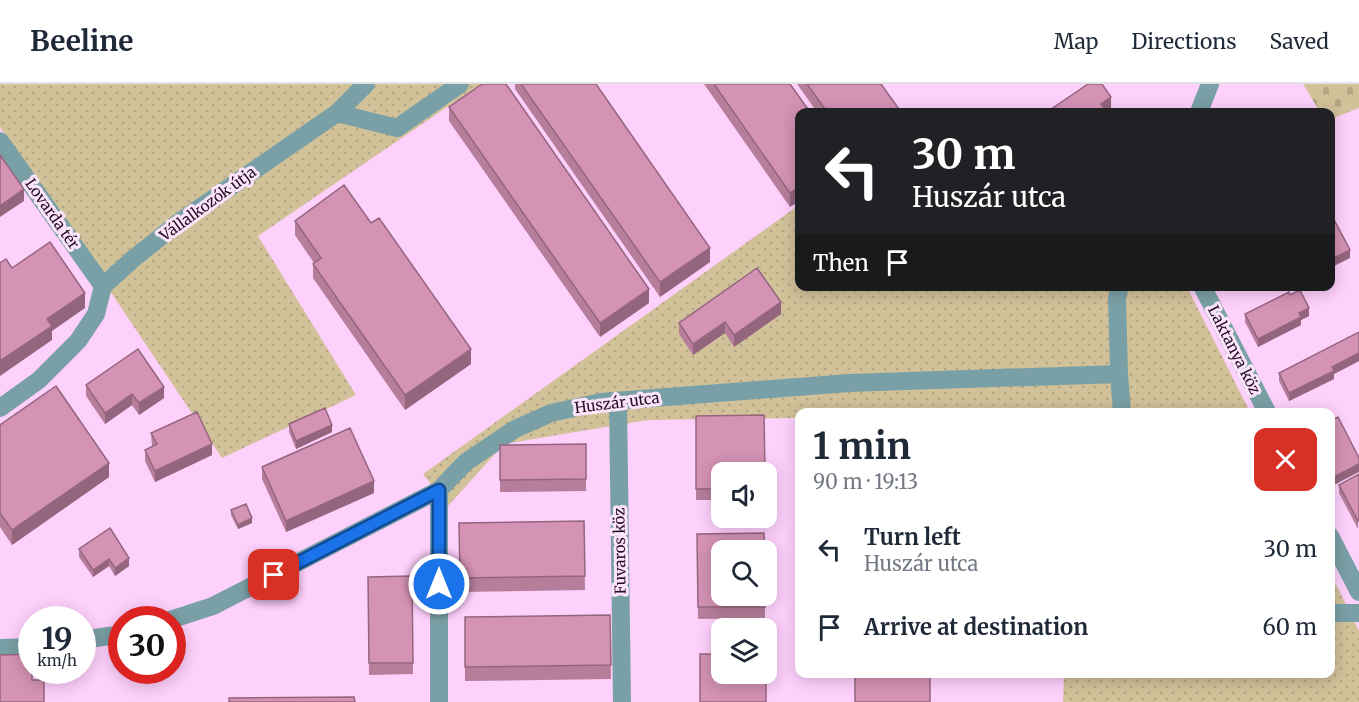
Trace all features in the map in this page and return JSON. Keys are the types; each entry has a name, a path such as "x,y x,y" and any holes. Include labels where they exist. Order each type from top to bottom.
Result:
{"street":[{"path":"337,113 366,84"},
{"path":"337,113 397,128 460,84"},
{"path":"1201,108 1210,84"},
{"name":"Vállalkozók útja","path":"104,286 178,223 337,113"},
{"name":"Lovarda tér","path":"0,141 104,286"},
{"path":"0,408 39,380 78,341 96,314 104,286"},
{"path":"1118,291 1122,408"},
{"name":"Laktanya köz","path":"1205,291 1265,408"},
{"name":"Huszár utca","path":"186,615 213,606 439,490 466,462 515,429 551,412 601,402 849,383 1119,374"},
{"name":"Fuvaros köz","path":"618,401 622,702"},
{"path":"439,490 439,702"},
{"path":"1335,546 1359,592"},
{"path":"1335,613 1359,612"},
{"path":"0,648 18,647"}],"green space":[{"path":"0,84 481,84 258,236 356,395 222,458 0,127"},
{"path":"1303,84 1359,84 1359,108 1335,117 1335,108 1318,108"},
{"path":"795,208 795,291 1189,291 1248,408 795,408 795,418 648,420 504,444 448,506 423,474"},
{"path":"1335,582 1359,631 1359,702 1063,702 1064,678 1335,678"}],"building":[{"path":"482,84 506,84 649,289 600,323 449,107"},
{"path":"521,84 596,84 710,248 660,282"},
{"path":"714,84 790,84 807,108 795,108 795,190 790,193"},
{"path":"807,84 881,84 898,108 824,108"},
{"path":"1088,84 1102,84 1111,97 1101,104 1104,108 1053,108"},
{"path":"0,155 24,189 0,206"},
{"path":"344,185 371,223 379,218 471,349 405,395 313,264 321,258 295,221"},
{"path":"1335,222 1350,250 1335,258"},
{"path":"50,242 85,293 47,319 52,326 0,361 0,263 6,259 12,268"},
{"path":"757,268 781,302 734,335 725,322 693,344 679,323"},
{"path":"1300,291 1309,308 1299,313 1301,317 1258,339 1245,314 1289,292 1290,295"},
{"path":"1359,332 1359,353 1332,367 1334,371 1289,393 1279,373"},
{"path":"138,349 164,387 139,403 132,394 105,413 86,385"},
{"path":"56,386 109,463 12,530 0,513 0,425"},
{"path":"325,408 332,425 296,441 289,424"},
{"path":"197,412 212,444 155,471 145,450 157,444 151,433"},
{"path":"764,415 765,462 711,462 711,489 696,489 696,416"},
{"path":"1338,417 1359,458 1359,464 1335,476 1335,418"},
{"path":"350,428 374,481 286,521 262,467"},
{"path":"586,444 586,479 500,480 500,445"},
{"path":"1359,474 1359,521 1358,521 1339,485"},
{"path":"246,504 252,518 238,525 231,510"},
{"path":"584,521 585,576 460,578 459,523"},
{"path":"110,528 129,558 115,568 109,559 93,570 79,549"},
{"path":"764,533 764,540 711,540 711,606 765,607 698,607 697,534"},
{"path":"412,576 413,663 369,663 368,577"},
{"path":"610,615 611,665 465,667 465,617"},
{"path":"18,654 18,684 44,684 44,702 0,702 0,655"},
{"path":"700,654 711,654 711,684 766,684 766,702 700,702"},
{"path":"855,678 930,678 930,702 855,702"},
{"path":"354,697 355,702 229,702 229,698"}],"route":[{"path":"274,575 439,490 439,584"}]}
